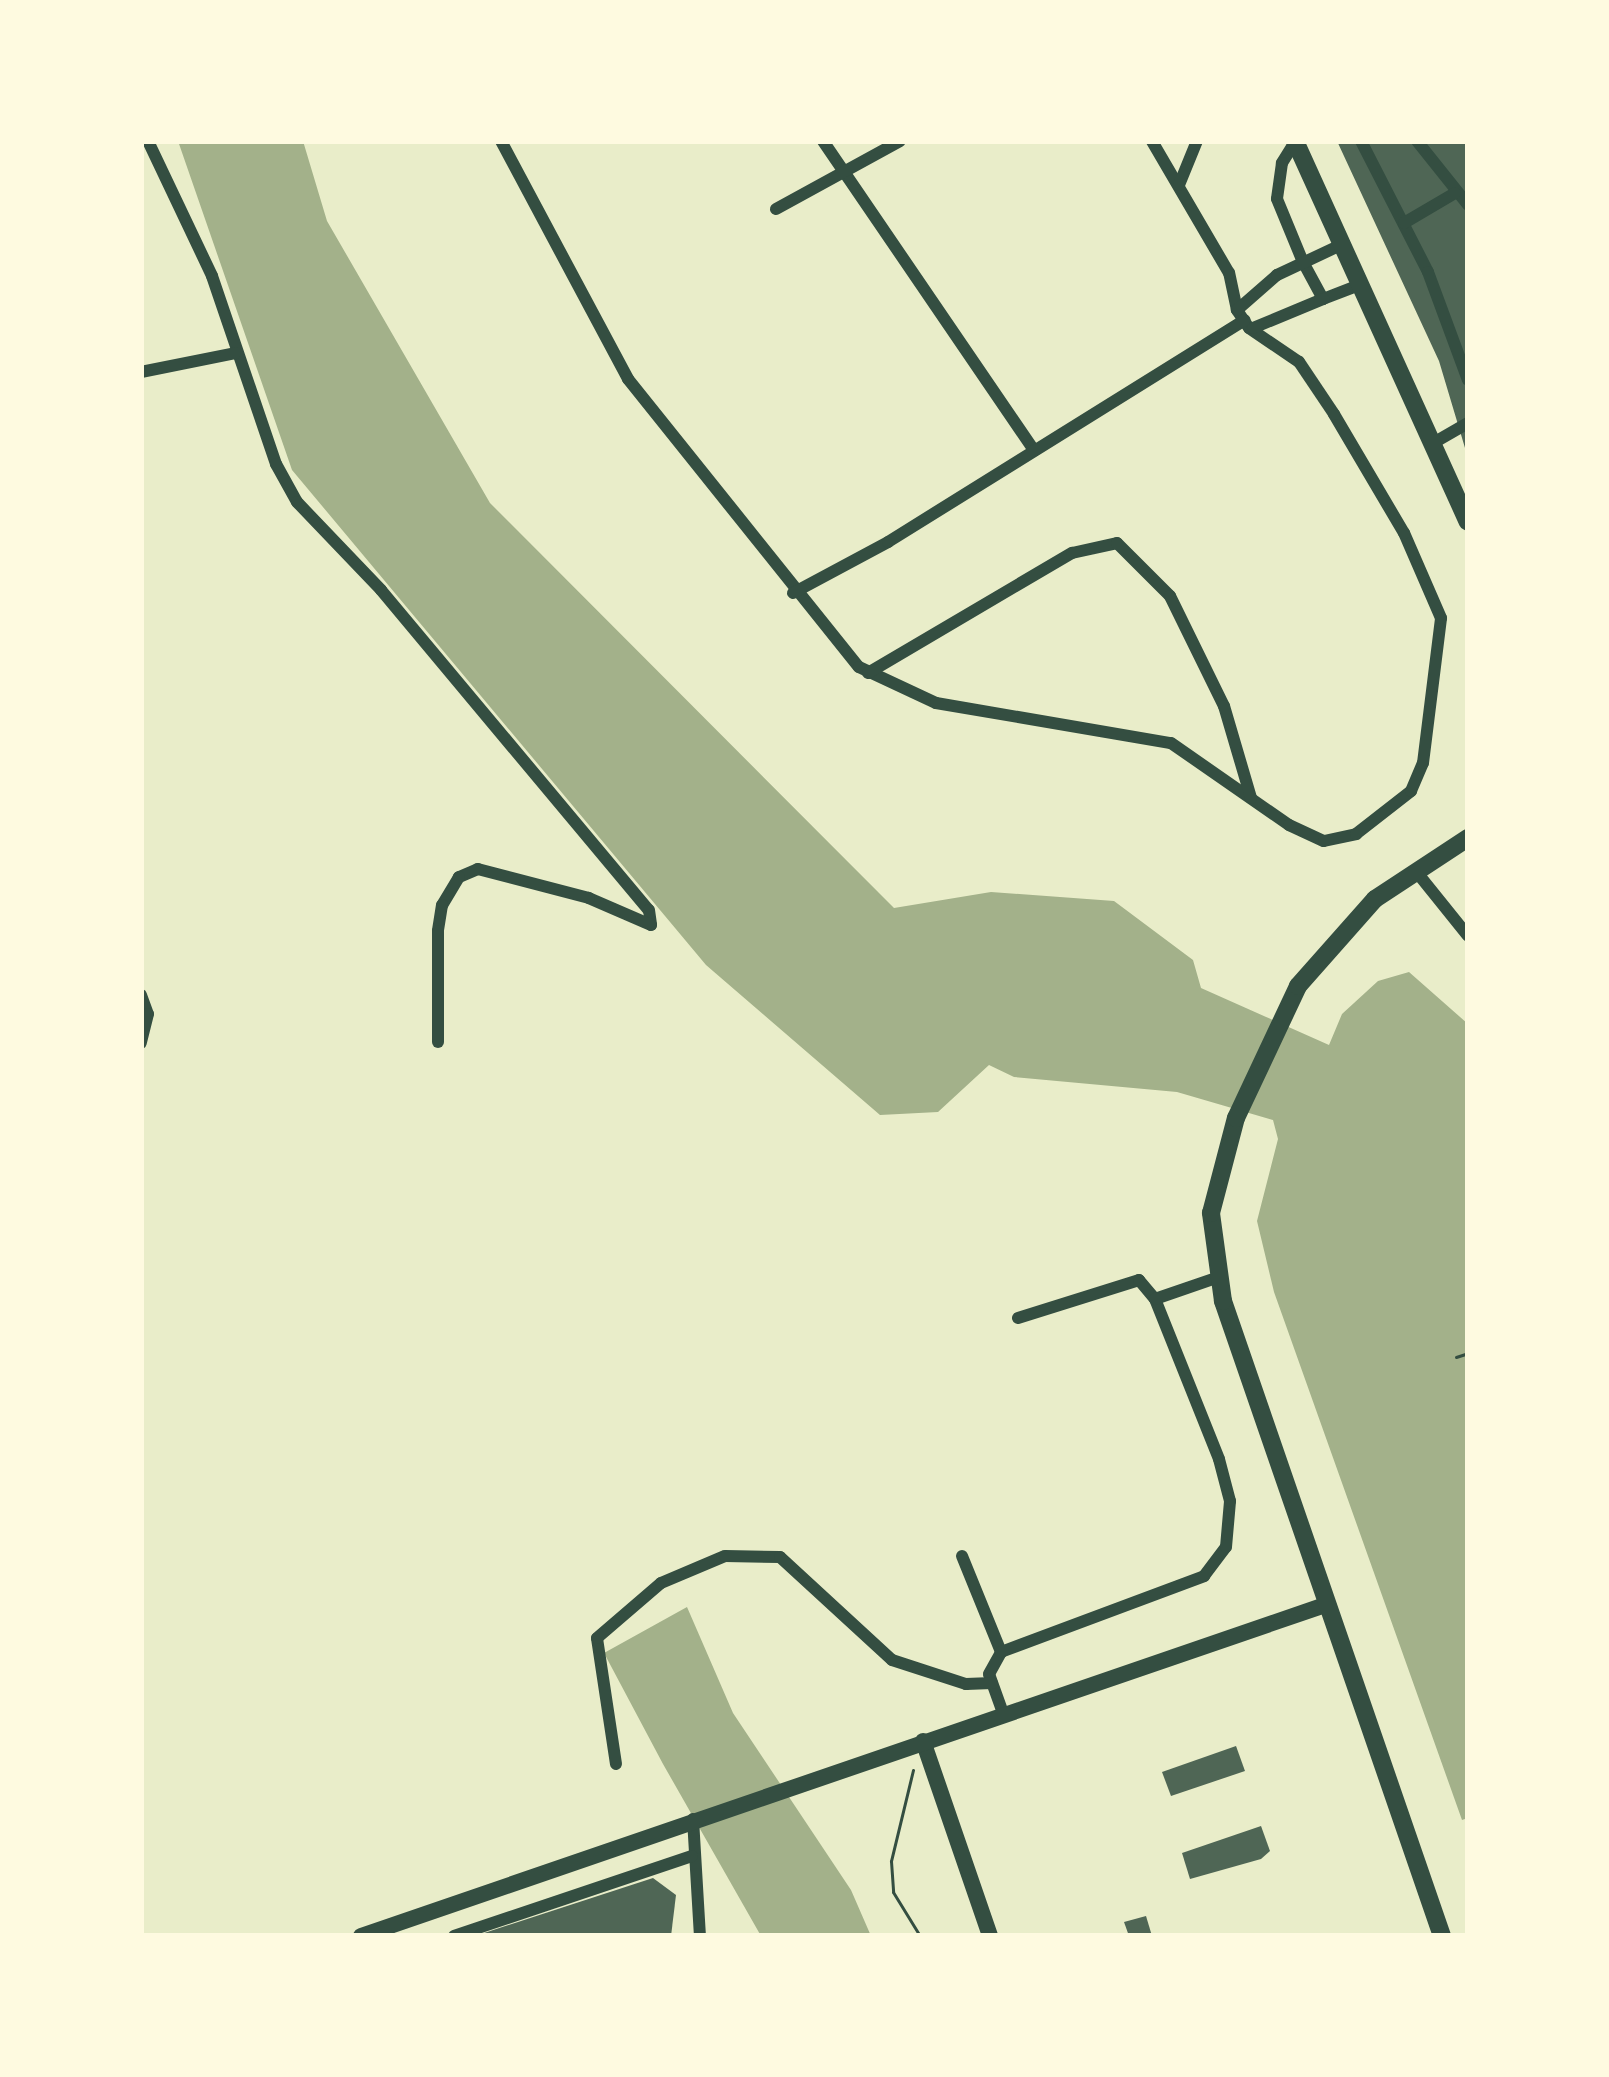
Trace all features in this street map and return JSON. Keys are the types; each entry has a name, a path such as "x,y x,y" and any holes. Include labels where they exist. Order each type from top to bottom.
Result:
{"main road":[{"path":"1295,141 1468,522"},
{"path":"1442,1936 1219,1277 1211,1213 1236,1118 1298,986 1364,909 1468,838"}],"street":[{"path":"148,141 212,276 236,353 297,502 381,590 649,910 651,925 589,898 478,869 460,877 440,918 438,1042"},
{"path":"501,141 628,379 793,593 868,673 900,692 986,715 1171,743 1324,841 1385,818 1423,763 1441,618 1404,533 1334,414 1299,362 1243,319 1229,273 1152,141"},
{"path":"823,141 1034,450"},
{"path":"776,209 900,141"},
{"path":"1179,185 1197,141"},
{"path":"1295,141 1282,163 1277,199 1323,299"},
{"path":"1361,141 1463,338 1468,380"},
{"path":"1417,141 1468,205"},
{"path":"1404,223 1455,193"},
{"path":"793,593 1243,319 1304,262 1343,244"},
{"path":"1243,319 1361,284"},
{"path":"141,372 236,353"},
{"path":"1435,442 1468,423"},
{"path":"868,673 1072,553 1117,543 1170,596 1224,706 1252,799"},
{"path":"1419,875 1468,936"},
{"path":"141,995 148,1014 141,1043"},
{"path":"1155,1299 1219,1277"},
{"path":"1003,1713 990,1664 1001,1652 1204,1576 1226,1546 1230,1501 1219,1459 1155,1299 1138,1280 1018,1318"},
{"path":"616,1764 597,1638 661,1583 725,1556 780,1557 892,1660 965,1684 992,1683"},
{"path":"962,1556 1001,1652"},
{"path":"361,1936 806,1778 1328,1604"},
{"path":"923,1741 990,1936"},
{"path":"693,1820 700,1936"},
{"path":"454,1936 692,1856"},
{"path":"490,1890 500,1920"}],"path":[{"path":"1456,1358 1468,1353"},
{"path":"920,1936 892,1892 891,1861 893,1828 923,1741"}],"shaded area":[{"path":"178,141 303,141 327,221 490,503 894,908 991,892 1114,901 1193,960 1201,988 1329,1045 1342,1014 1378,981 1409,972 1468,1024 1468,1818 1462,1820 1274,1292 1257,1221 1278,1139 1273,1120 1177,1092 1014,1077 989,1065 938,1112 880,1115 706,965 292,470"},
{"path":"687,1607 733,1713 851,1890 871,1936 761,1936 663,1764 604,1653"}],"building":[{"path":"1337,141 1468,141 1468,458 1439,361"},
{"path":"1236,1746 1245,1771 1171,1796 1162,1772"},
{"path":"1261,1826 1270,1851 1261,1859 1190,1879 1182,1853"},
{"path":"653,1878 676,1895 671,1936 475,1936"},
{"path":"1146,1916 1152,1936 1129,1936 1124,1922"}]}
